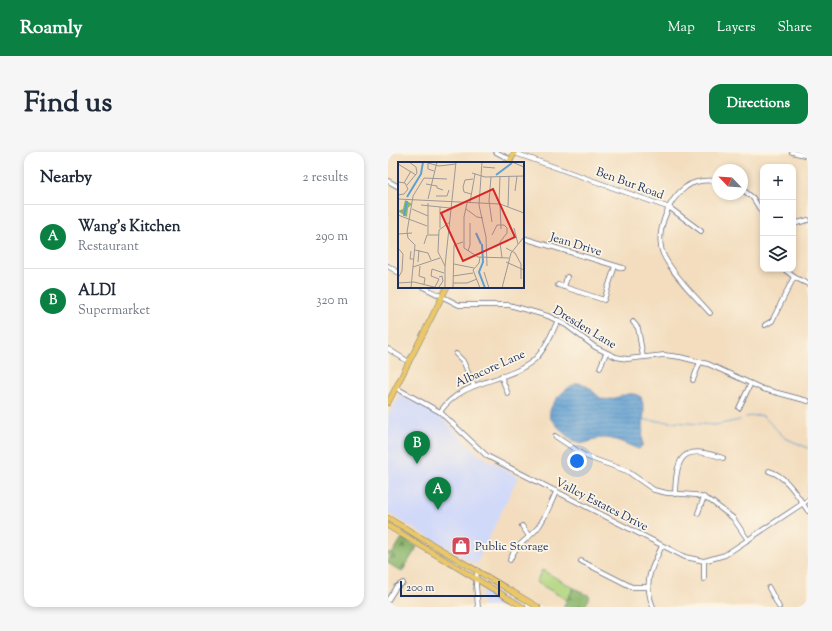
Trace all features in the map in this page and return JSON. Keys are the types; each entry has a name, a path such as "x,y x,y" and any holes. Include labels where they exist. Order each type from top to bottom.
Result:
{"main road":[{"path":"510,161 515,152"},
{"path":"388,403 447,288"},
{"path":"388,518 538,607"},
{"path":"388,526 523,607"}],"street":[{"path":"496,152 510,161"},
{"name":"Ben Bur Road","path":"515,152 670,208 701,231"},
{"path":"792,152 808,156"},
{"path":"388,181 398,186"},
{"path":"710,313 664,257 661,240 662,230 670,208 678,194 686,186 702,181 712,181"},
{"path":"748,194 753,198 760,209"},
{"path":"796,223 808,220"},
{"name":"Jean Drive","path":"524,238 623,268"},
{"path":"388,266 398,271"},
{"path":"558,285 604,300 616,266"},
{"path":"788,272 808,284"},
{"path":"564,287 567,277"},
{"path":"765,325 772,321 794,277"},
{"name":"Dresden Lane","path":"425,288 442,298 459,305 471,306 498,304 519,306 558,320 606,354 623,358 671,355 717,368 750,385 808,401"},
{"name":"Albacore Lane","path":"440,412 455,394 522,367 537,357 545,346 558,320"},
{"path":"633,322 638,328 643,357"},
{"path":"388,349 409,362"},
{"path":"456,354 463,361 474,386"},
{"path":"600,368 606,354"},
{"path":"693,380 700,362"},
{"path":"501,376 508,394"},
{"path":"739,408 750,385"},
{"name":"Valley Estates Drive","path":"396,388 440,412 481,452 556,492 685,557 704,561 724,555 808,500"},
{"path":"556,436 585,456 627,471 654,490 704,498 731,516 748,540"},
{"path":"675,494 676,468 685,456 698,451 723,458"},
{"path":"769,471 777,473 783,478 808,511"},
{"path":"510,560 513,552 540,524 556,492"},
{"path":"698,513 704,498"},
{"path":"522,526 530,536"},
{"path":"653,607 648,587 652,566 662,546"},
{"path":"581,561 632,587 648,587"},
{"path":"704,561 704,579"},
{"path":"477,570 476,579 478,607"},
{"path":"388,600 396,588 403,583"},
{"path":"770,588 779,607"}],"shaded area":[{"path":"400,395 439,415 478,454 518,477 476,565 388,513 388,415"},
{"path":"487,589 517,607 482,607 481,595"}],"green space":[{"path":"390,523 456,561 416,540"},
{"path":"402,538 417,547 402,572 388,563 388,552 392,554"},
{"path":"542,570 574,588 567,600 536,582"},
{"path":"574,588 590,596 585,607 563,607"}],"water":[{"path":"578,383 588,387 602,399 612,399 626,394 641,397 644,409 642,446 639,449 616,440 606,438 598,438 580,444 573,441 562,432 550,418 551,407 563,392"}],"waterway":[{"path":"746,417 759,415 763,416 785,438 808,448"},
{"path":"644,420 715,425 740,420"}],"place":[{"name":"ALDI","path":"417,464"},
{"name":"Wang's Kitchen","path":"438,510"},
{"name":"Public Storage","path":"461,546"}]}
